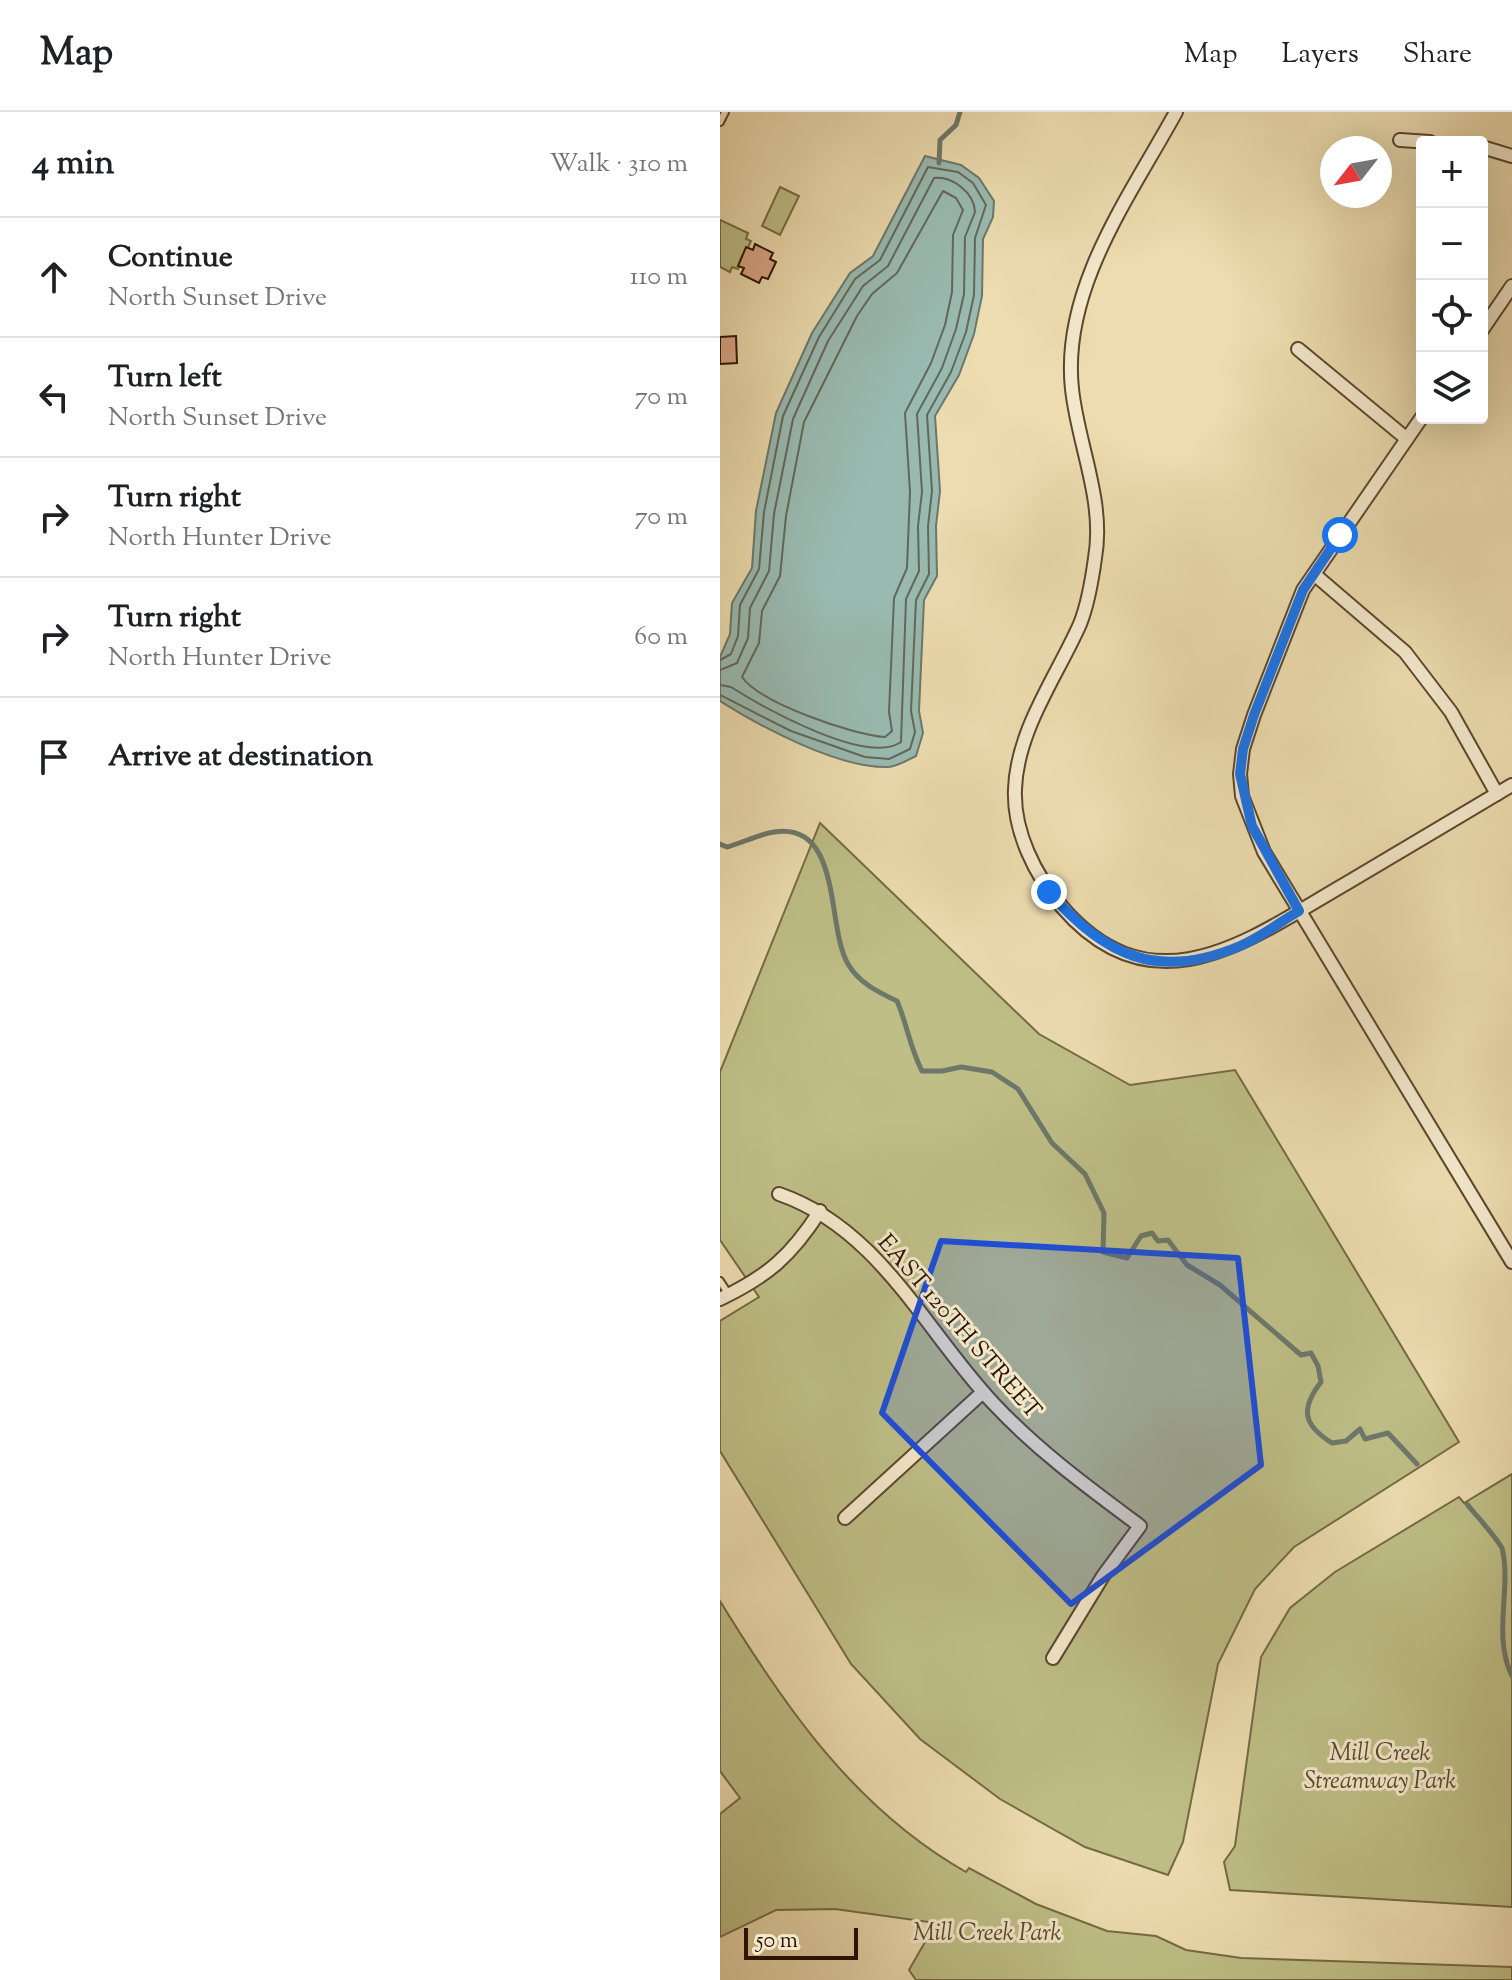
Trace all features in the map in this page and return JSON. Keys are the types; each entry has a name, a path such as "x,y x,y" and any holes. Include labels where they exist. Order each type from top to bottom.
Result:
{"street":[{"path":"1176,112 1097,259 1078,313 1071,381 1094,496 1096,556 1080,623 1021,752 1015,789 1017,813 1028,853 1049,892 1079,927 1124,953 1171,960 1213,955 1242,945 1512,785"},
{"path":"1400,140 1416,141"},
{"path":"1488,149 1512,156"},
{"path":"1488,321 1512,286"},
{"path":"1298,349 1407,439"},
{"path":"1417,424 1303,590 1254,715 1243,749 1240,774 1252,826 1299,911 1512,1262"},
{"path":"1314,574 1405,652 1451,712 1497,794"},
{"name":"EAST 120TH STREET","path":"779,1194 820,1211 858,1242 899,1285 983,1392 1053,1461 1140,1526 1103,1576 1053,1658"},
{"path":"725,1297 763,1276 790,1255 820,1211"},
{"path":"845,1518 983,1392"}],"lane":[{"path":"720,122 725,112"},
{"path":"720,1281 725,1297"}],"highlighted area":[{"path":"941,1241 1238,1258 1261,1465 1071,1604 882,1413"}],"green space":[{"path":"780,187 799,196 780,235 762,226"},
{"path":"720,220 748,233 746,239 751,241 738,269 732,267 730,272 720,267"},
{"path":"820,823 1039,1034 1130,1085 1235,1070 1459,1442 1294,1547 1255,1589 1218,1664 1183,1842 1168,1875 1085,1847 1000,1799 920,1739 851,1664 720,1451 720,1321 759,1297 720,1240 720,1072"},
{"name":"Mill Creek Streamway Park","path":"1512,1474 1512,1907 1230,1890 1224,1862 1235,1846 1261,1657 1290,1608 1335,1572 1459,1497 1464,1503"},
{"name":"Mill Creek Park","path":"720,1601 770,1679 826,1753 890,1818 926,1847 966,1872 969,1868 1036,1904 1107,1931 1156,1936 1186,1950 1241,1958 1512,1967 1512,1980 916,1980 909,1970 936,1923 835,1909 776,1910 720,1937 720,1814 740,1798 720,1771"}],"water":[{"path":"925,156 961,165 979,178 994,201 993,217 983,239 982,296 974,334 959,375 935,416 940,491 936,526 937,576 924,600 919,711 923,733 916,756 891,767 867,766 800,744 720,701 720,657 730,634 732,603 752,568 756,511 776,413 812,333 850,273 873,256"}],"building":[{"path":"755,244 773,253 770,259 776,262 768,279 762,277 759,283 741,274 744,268 738,266 746,247 753,250"},
{"path":"736,336 737,363 720,364 720,337"}],"waterway":[{"path":"939,163 940,140 956,125 960,112"},
{"path":"720,844 727,847 774,832 796,833 812,843 822,859 829,880 841,948 848,964 863,982 897,1001 922,1071 961,1067 992,1072 1018,1089 1052,1143 1085,1174 1104,1213 1103,1252 1127,1258 1141,1236 1152,1233 1158,1241 1168,1240 1187,1265 1220,1285 1301,1355 1311,1353 1321,1382 1308,1408 1310,1423 1315,1430 1332,1443 1346,1441 1360,1429 1365,1439 1388,1433 1417,1464"},
{"path":"1467,1504 1502,1548 1505,1579 1503,1644 1512,1676"}],"route":[{"path":"1049,892 1079,927 1100,941 1136,957 1160,960 1213,955 1242,945 1299,911 1252,826 1242,796 1240,774 1243,749 1254,715 1303,590 1340,535"}]}
